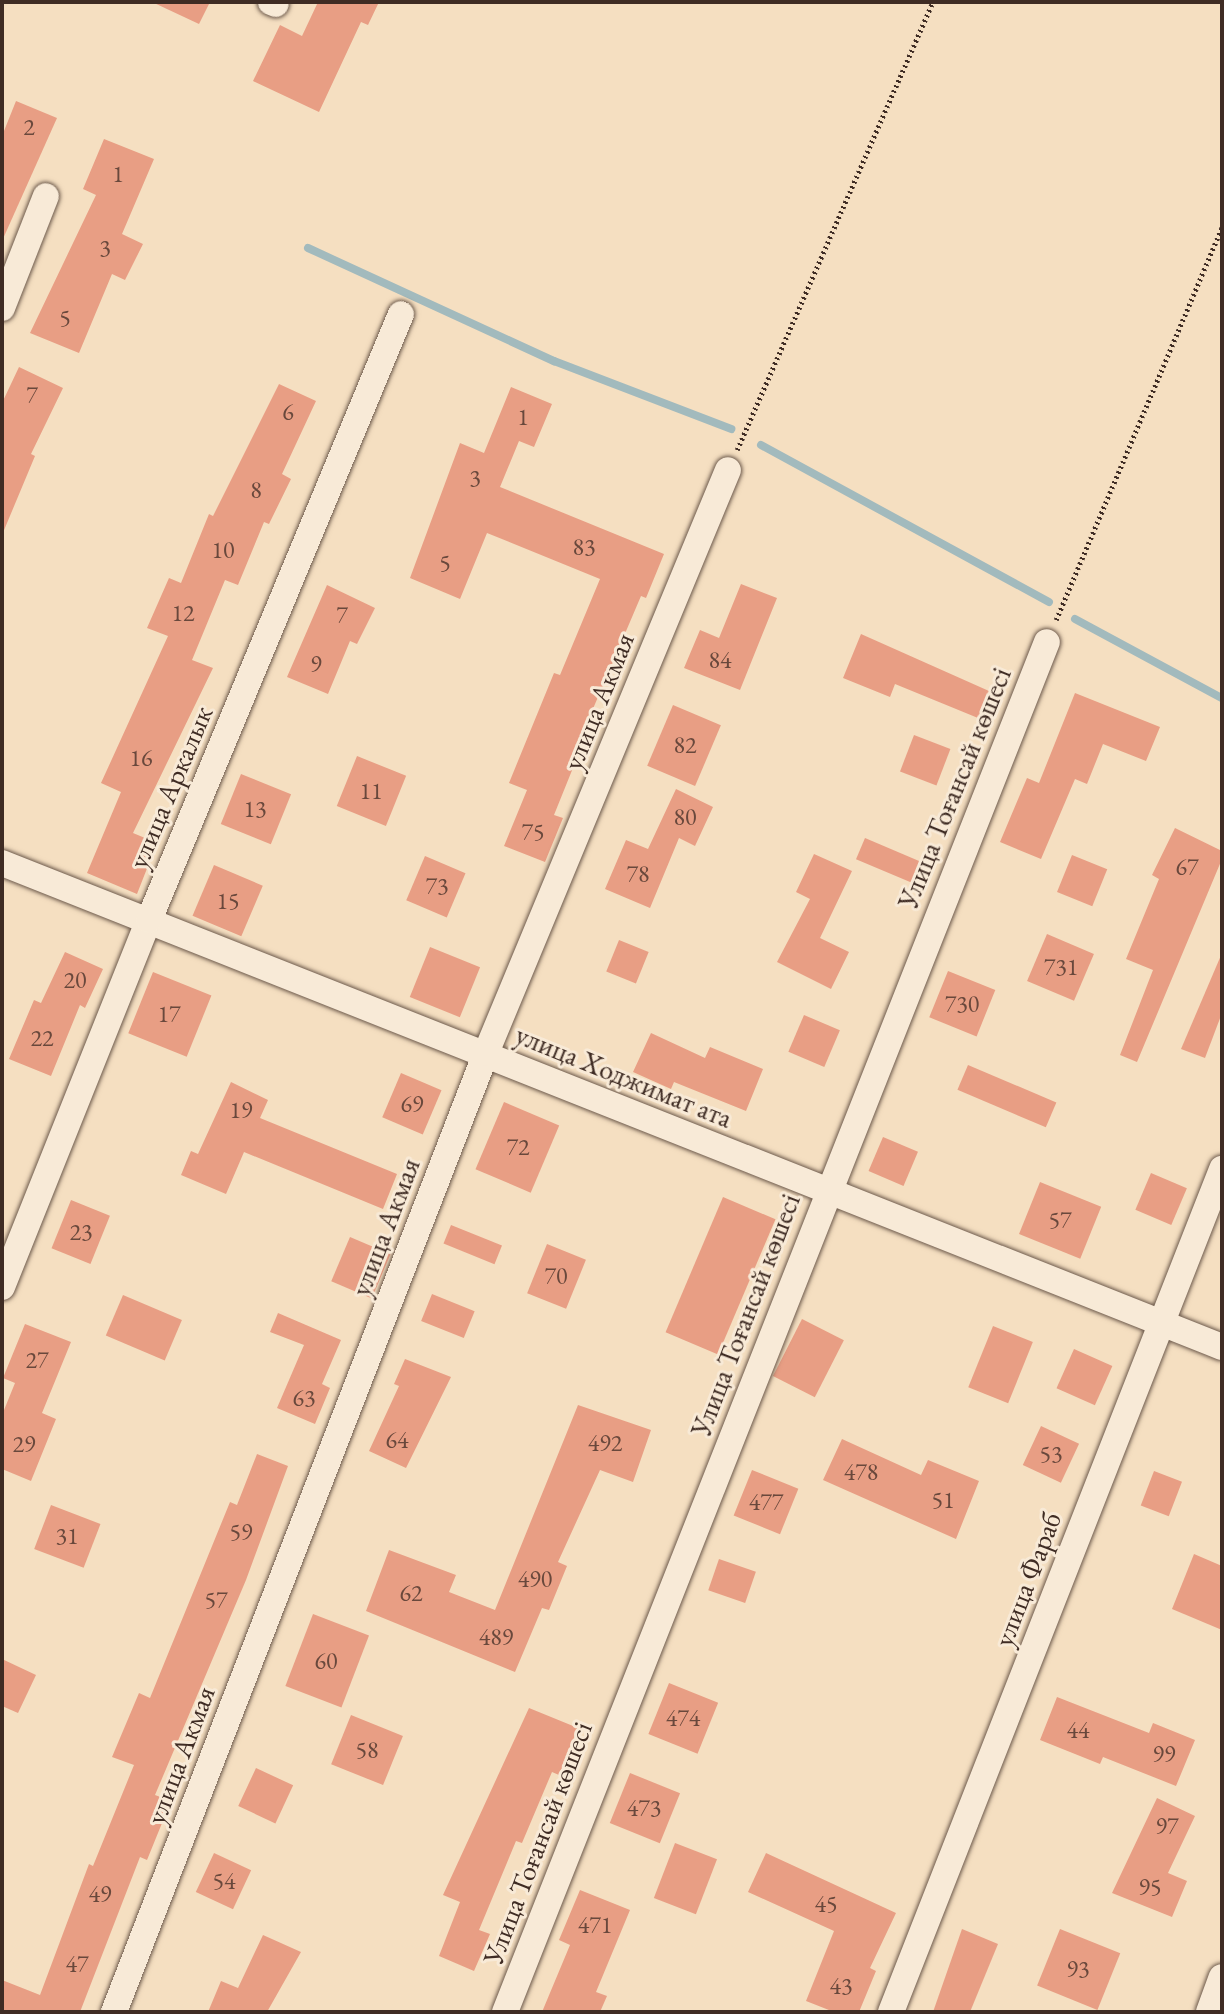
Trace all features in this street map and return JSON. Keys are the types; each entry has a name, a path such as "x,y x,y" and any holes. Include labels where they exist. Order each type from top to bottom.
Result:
{"street":[{"path":"2,308 46,196"},
{"name":"улица Аркалык","path":"2,1287 149,920 401,314"},
{"name":"улица Акмая","path":"114,2012 486,1053 728,470"},
{"name":"Улица Тоғансай көшесі","path":"505,2012 826,1193 1047,642"},
{"name":"улица Ходжимат ата","path":"2,863 486,1053 826,1193 1222,1347"},
{"name":"улица Фараб","path":"891,2012 1222,1169"},
{"path":"1209,2012 1222,1978"}],"path":[{"path":"728,470 933,2"},
{"path":"1047,642 1222,227"}],"building":[{"path":"152,2 210,2 199,24"},
{"path":"318,2 379,2 368,25 361,22 319,112 253,81 280,25 302,36"},
{"path":"16,101 57,118 2,241 2,136"},
{"path":"104,139 154,159 122,234 143,244 125,280 112,274 79,353 30,333 96,195 83,189"},
{"path":"19,367 63,388 31,454 35,456 2,535 2,403"},
{"path":"279,384 316,401 282,474 291,479 269,524 264,522 238,585 225,580 192,660 213,668 133,833 157,843 137,894 87,873 121,792 101,783 168,636 147,628 169,578 181,583 209,514 213,516"},
{"path":"511,387 552,404 534,447 519,441 500,487 664,554 646,598 641,596 575,751 579,753 554,815 563,818 545,862 504,846 527,790 509,783 554,673 560,675 600,579 487,533 460,599 410,578 460,443 484,453"},
{"path":"741,584 777,598 740,690 684,668 700,630 719,638"},
{"path":"327,585 375,608 357,644 350,641 328,694 287,677"},
{"path":"861,634 989,691 978,718 895,684 890,697 843,678"},
{"path":"1075,693 1160,727 1146,761 1103,744 1087,784 1075,779 1041,859 1000,842 1027,778 1039,783"},
{"path":"673,705 721,725 695,786 647,766"},
{"path":"914,735 950,749 936,785 900,771"},
{"path":"357,756 406,776 386,826 337,806"},
{"path":"241,774 291,794 271,844 221,824"},
{"path":"676,789 713,807 695,846 679,838 650,908 605,889 626,840 648,849"},
{"path":"1175,828 1222,851 1222,859 1137,1062 1120,1055 1153,970 1126,959 1159,879 1152,875"},
{"path":"865,838 920,861 911,883 856,859"},
{"path":"814,854 852,871 820,938 849,952 831,989 777,962 810,899 796,892"},
{"path":"1072,855 1107,869 1092,906 1057,892"},
{"path":"425,856 466,873 447,917 406,900"},
{"path":"214,865 263,886 241,936 193,916"},
{"path":"1047,934 1094,954 1074,1001 1027,981"},
{"path":"619,940 649,952 636,984 606,972"},
{"path":"430,947 480,967 460,1017 410,997"},
{"path":"65,952 103,969 85,1008 80,1005 51,1076 9,1059 34,1000 41,1003"},
{"path":"1222,953 1222,1013 1205,1058 1181,1049"},
{"path":"948,971 995,990 977,1036 929,1017"},
{"path":"153,972 211,996 187,1057 128,1033"},
{"path":"804,1015 840,1030 824,1067 788,1052"},
{"path":"651,1033 705,1058 710,1047 763,1069 746,1111 674,1082 671,1089 633,1072"},
{"path":"968,1065 1056,1103 1046,1127 957,1090"},
{"path":"401,1073 442,1090 423,1134 382,1117"},
{"path":"231,1082 268,1100 260,1118 397,1174 383,1209 244,1152 226,1194 181,1175 191,1151 198,1154"},
{"path":"504,1102 559,1125 531,1193 475,1169"},
{"path":"883,1137 918,1152 904,1186 869,1171"},
{"path":"1151,1173 1187,1188 1171,1225 1135,1210"},
{"path":"1040,1182 1101,1207 1080,1259 1019,1234"},
{"path":"723,1197 775,1219 718,1355 666,1332"},
{"path":"71,1200 110,1216 90,1264 52,1248"},
{"path":"451,1225 502,1246 495,1264 444,1244"},
{"path":"350,1237 391,1254 372,1298 331,1281"},
{"path":"547,1244 586,1260 566,1309 527,1293"},
{"path":"432,1294 475,1311 464,1338 421,1321"},
{"path":"123,1295 182,1320 165,1361 106,1336"},
{"path":"278,1313 341,1340 322,1384 330,1388 315,1424 277,1408 304,1345 270,1332"},
{"path":"802,1319 844,1340 815,1397 773,1376"},
{"path":"25,1324 71,1342 42,1413 56,1419 31,1481 2,1469 2,1415 15,1383 3,1378"},
{"path":"993,1326 1033,1342 1008,1403 968,1387"},
{"path":"1074,1349 1112,1366 1095,1405 1057,1388"},
{"path":"405,1359 451,1377 406,1468 369,1451 399,1386 394,1384"},
{"path":"578,1405 651,1430 633,1482 600,1470 558,1562 567,1566 549,1610 542,1608 515,1672 366,1611 389,1550 456,1575 449,1592 495,1610"},
{"path":"1041,1426 1079,1444 1061,1483 1023,1465"},
{"path":"842,1439 921,1475 928,1460 979,1481 956,1539 823,1480"},
{"path":"257,1454 288,1466 246,1580 155,1795 171,1801 147,1860 140,1857 80,2012 2,2012 2,1980 40,1995 89,1864 93,1866 134,1765 112,1757 139,1693 150,1698 230,1502 237,1505"},
{"path":"752,1470 798,1489 780,1534 734,1515"},
{"path":"1154,1471 1182,1482 1169,1516 1141,1506"},
{"path":"51,1505 100,1524 84,1568 34,1549"},
{"path":"1194,1554 1222,1566 1222,1630 1172,1609"},
{"path":"719,1559 756,1572 745,1603 708,1590"},
{"path":"313,1614 369,1636 341,1707 285,1686"},
{"path":"2,1659 36,1675 18,1713 2,1706"},
{"path":"669,1683 718,1703 698,1754 648,1734"},
{"path":"1057,1697 1149,1733 1153,1723 1195,1740 1176,1786 1103,1757 1100,1764 1040,1740"},
{"path":"529,1708 578,1728 559,1775 552,1772 522,1843 516,1841 479,1930 490,1934 474,1971 439,1956 460,1902 443,1895"},
{"path":"351,1715 403,1736 383,1785 331,1764"},
{"path":"256,1768 293,1785 275,1823 238,1806"},
{"path":"630,1773 680,1793 660,1843 610,1823"},
{"path":"1157,1798 1195,1816 1168,1873 1187,1881 1172,1917 1112,1893"},
{"path":"675,1843 717,1859 696,1914 654,1898"},
{"path":"214,1853 251,1870 233,1909 196,1892"},
{"path":"766,1853 896,1913 870,1968 876,1971 859,2012 834,2012 806,2001 834,1931 748,1892"},
{"path":"580,1890 630,1910 596,1992 607,1996 600,2012 542,2012 570,1945 559,1940"},
{"path":"962,1929 998,1944 970,2012 933,2012"},
{"path":"1060,1929 1120,1953 1097,2010 1037,1986"},
{"path":"263,1935 301,1952 267,2012 208,2012 221,1981 238,1988"}],"waterway":[{"path":"308,248 554,361 731,429"},
{"path":"761,445 1049,602"},
{"path":"1075,619 1222,698"}]}
